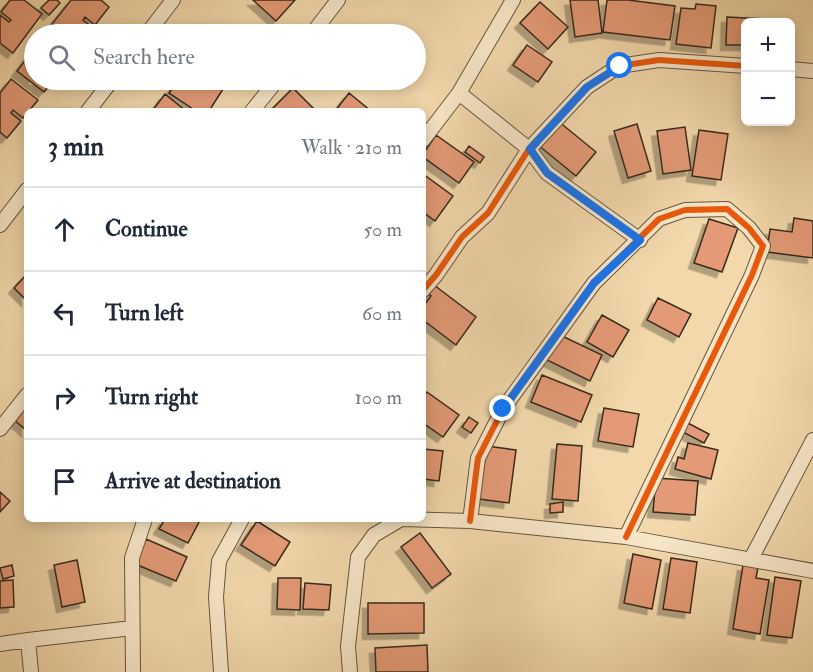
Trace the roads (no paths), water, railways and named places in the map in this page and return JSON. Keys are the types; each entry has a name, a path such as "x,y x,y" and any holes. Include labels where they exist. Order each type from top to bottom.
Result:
{"street":[{"path":"155,24 173,0"},
{"path":"320,24 338,0"},
{"path":"426,136 459,93 513,0"},
{"path":"426,286 462,237 488,213 530,149 587,87 620,66 659,60 741,66"},
{"path":"795,69 813,71"},
{"path":"90,108 104,90"},
{"path":"254,108 269,90"},
{"path":"459,93 530,149 547,173 640,240"},
{"path":"0,225 24,194"},
{"path":"470,521 478,458 503,409 594,283 659,219 685,210 727,208 749,228 763,246 752,275 626,537"},
{"path":"0,429 24,399"},
{"path":"751,560 813,440"},
{"path":"426,520 470,521 626,537 813,571"},
{"path":"133,672 132,558 144,522"},
{"path":"221,672 216,597 219,561 240,522"},
{"path":"350,672 348,646 358,557 374,535 396,522"},
{"path":"0,644 132,628"},
{"path":"28,639 31,672"}]}
